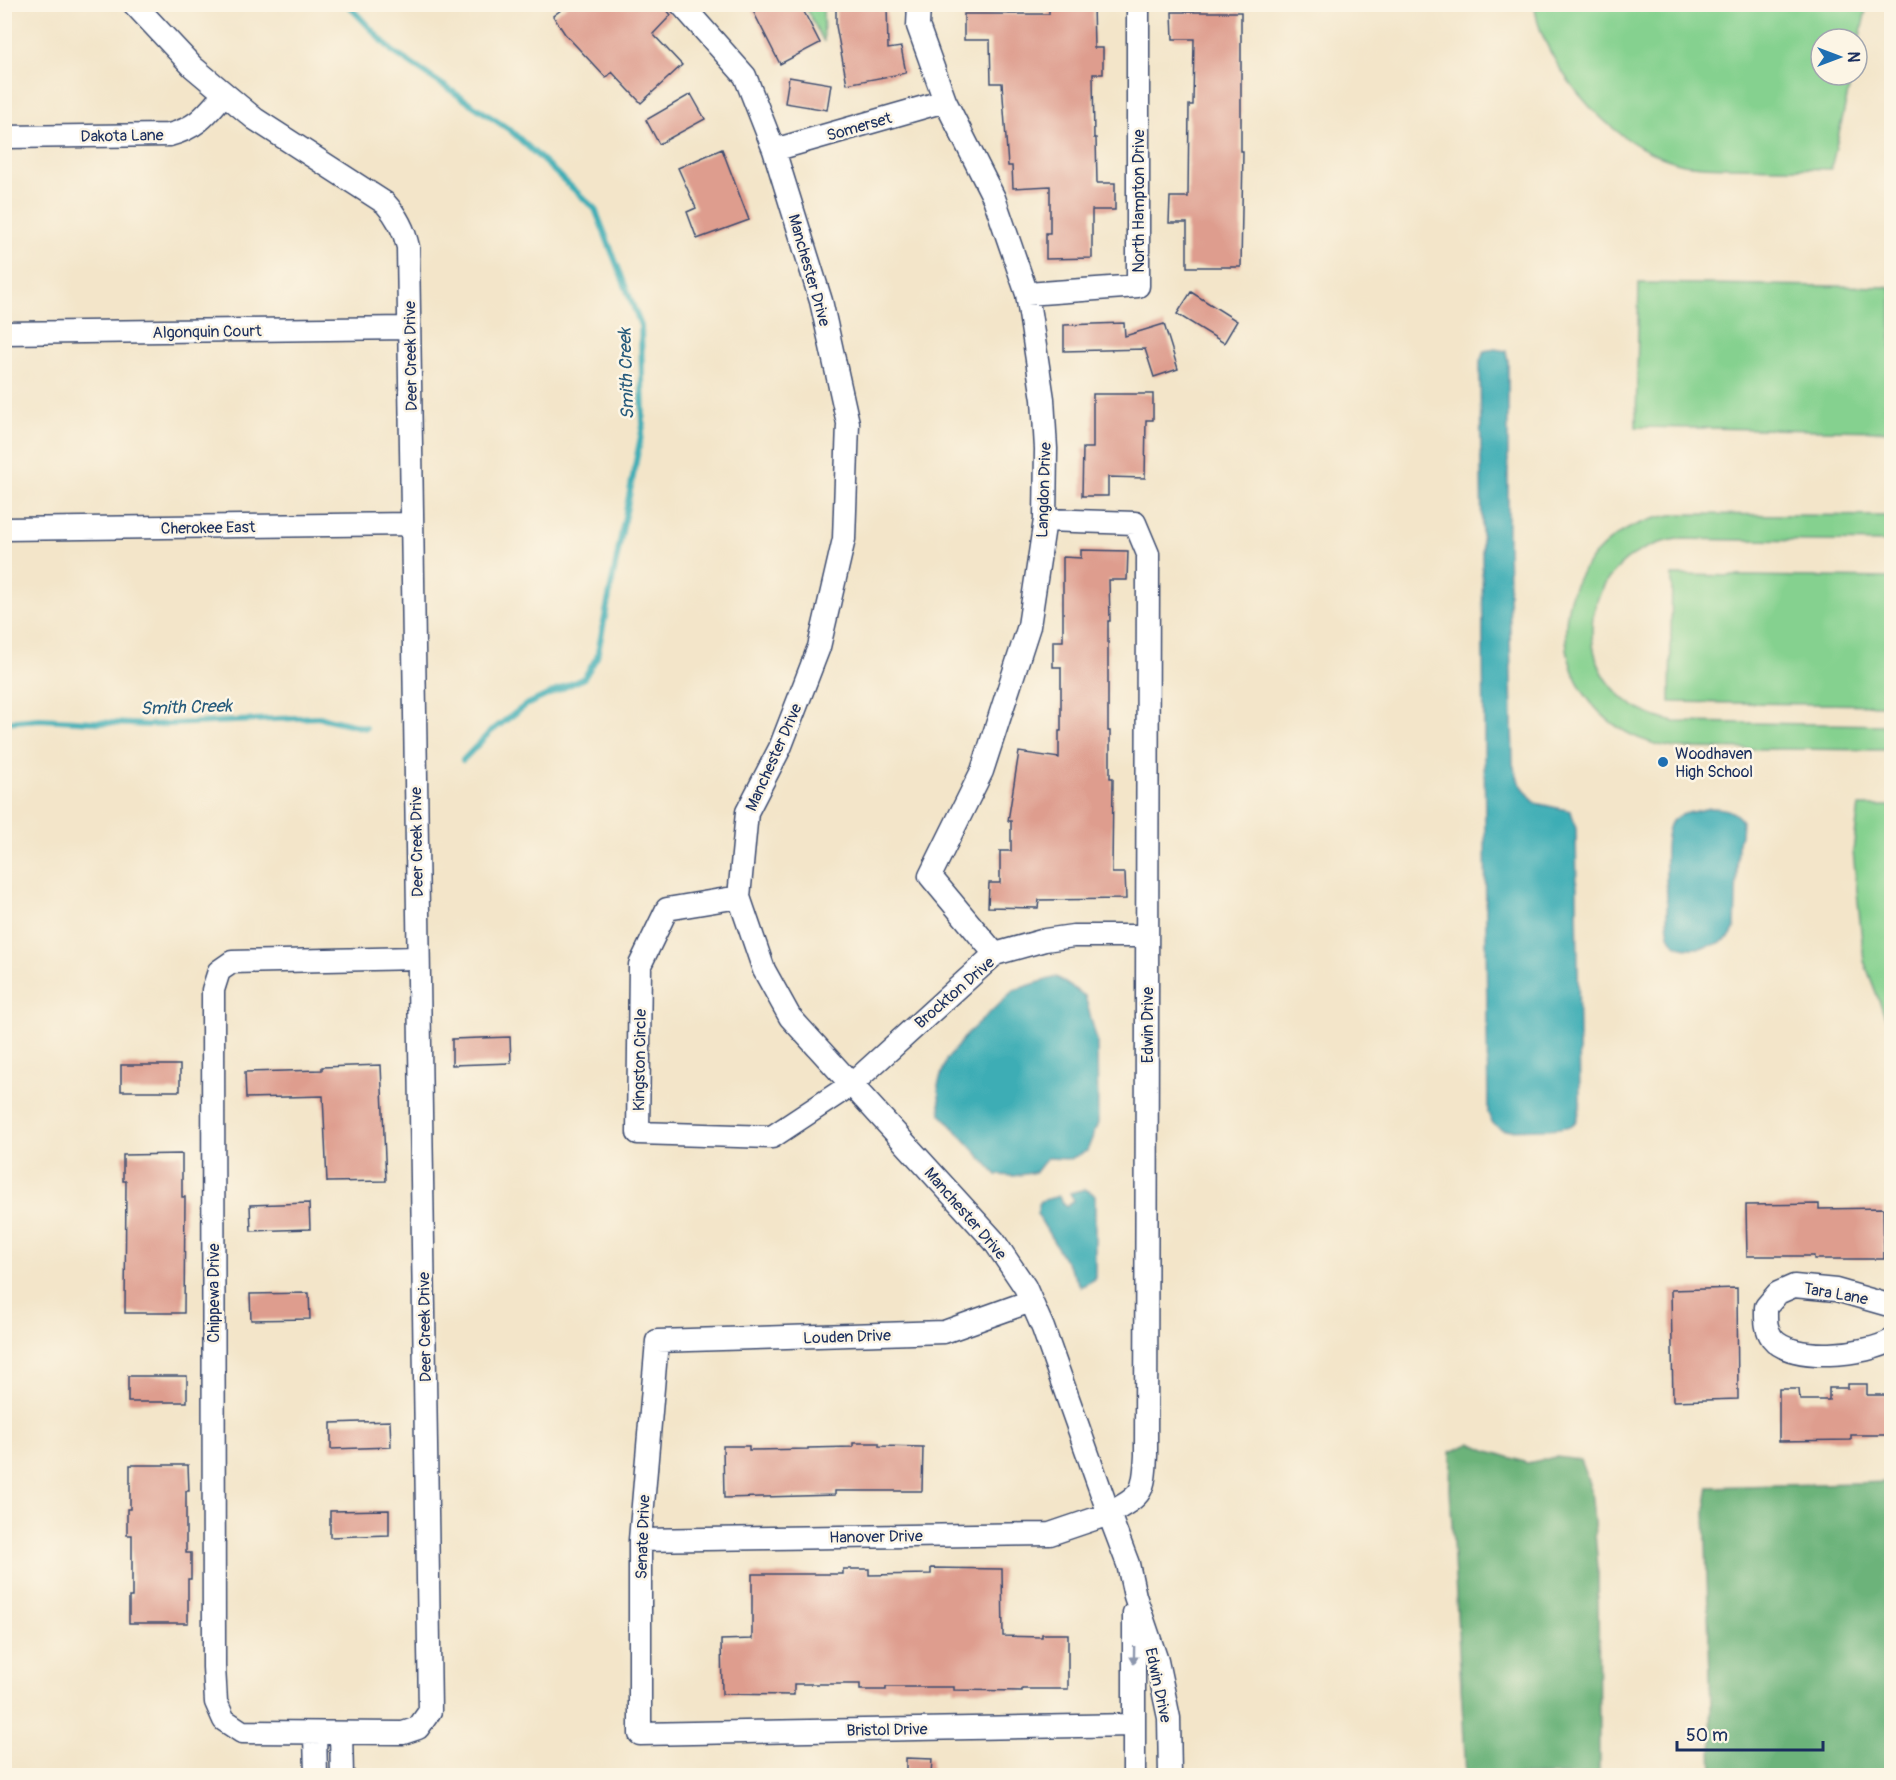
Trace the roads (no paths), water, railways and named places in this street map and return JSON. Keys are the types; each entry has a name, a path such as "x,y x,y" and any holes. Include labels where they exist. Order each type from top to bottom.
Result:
{"street":[{"name":"Deer Creek Drive","path":"134,4 193,67 224,94 280,137 376,195 394,213 404,231 408,247 430,1711 418,1728 403,1733 315,1733"},
{"name":"Manchester Drive","path":"681,4 745,76 774,150 821,301 848,423 844,539 819,647 780,748 747,812 739,897 764,970 790,1017 994,1241 1014,1269 1043,1328 1109,1514"},
{"name":"Langdon Drive","path":"919,4 918,26 945,101 994,198 1027,294 1043,399 1046,449 1045,520 1029,626 982,771 930,876 995,954"},
{"name":"North Hampton Drive","path":"1027,294 1138,286 1138,4"},
{"name":"Dakota Lane","path":"4,137 169,135 182,132 197,124 224,94"},
{"name":"Somerset","path":"774,150 945,101"},
{"name":"Algonquin Court","path":"4,333 410,328"},
{"name":"Edwin Drive","path":"1045,520 1135,523 1148,554 1145,1478 1144,1487 1137,1497 1109,1514 1128,1563 1135,1596 1157,1661 1168,1718 1170,1776"},
{"name":"Cherokee East","path":"4,530 412,525"},
{"name":"Kingston Circle","path":"739,897 667,909 640,965 638,1132 772,1137 852,1084"},
{"name":"Brockton Drive","path":"852,1084 995,954 1045,940 1073,936 1147,936"},
{"name":"Chippewa Drive","path":"315,1733 242,1732 224,1720 216,1702 213,990 219,971 232,962 417,958"},
{"name":"Tara Lane","path":"1892,1306 1836,1290 1794,1286 1778,1293 1766,1307 1766,1326 1773,1340 1800,1353 1850,1353 1892,1340"},
{"name":"Louden Drive","path":"657,1341 934,1333 963,1326 1031,1301"},
{"name":"Senate Drive","path":"640,1734 640,1540 657,1341"},
{"name":"Hanover Drive","path":"640,1540 1050,1534 1109,1514"},
{"name":"Edwin Drive","path":"1134,1776 1135,1596"},
{"name":"Bristol Drive","path":"640,1734 1133,1725"},
{"path":"315,1733 316,1776"},
{"path":"342,1733 342,1776"}],"water":[{"path":"1495,349 1506,351 1508,361 1508,544 1513,764 1519,782 1535,803 1571,811 1576,829 1580,1103 1579,1113 1572,1125 1550,1129 1504,1130 1494,1124 1488,1113 1480,362 1484,351"},
{"path":"1710,808 1728,810 1742,821 1738,842 1735,927 1730,936 1722,942 1706,947 1688,948 1674,943 1668,928 1667,834 1674,819 1686,813"},
{"path":"1056,977 1085,996 1097,1041 1098,1123 1087,1151 1070,1159 1047,1158 1036,1172 1014,1176 997,1175 941,1114 938,1085 946,1060 968,1033 1014,990"},
{"path":"1085,1189 1095,1195 1095,1279 1081,1287 1037,1214 1040,1201 1059,1196 1066,1207 1074,1201 1070,1193"}],"waterway":[{"name":"Smith Creek","path":"347,4 392,51 510,130 595,209 641,326 643,426 597,657 584,678 526,705 490,732 463,760"},
{"name":"Smith Creek","path":"4,722 40,719 148,725 319,717 366,728"}],"place":[{"name":"Woodhaven High School","path":"1663,762"}]}
